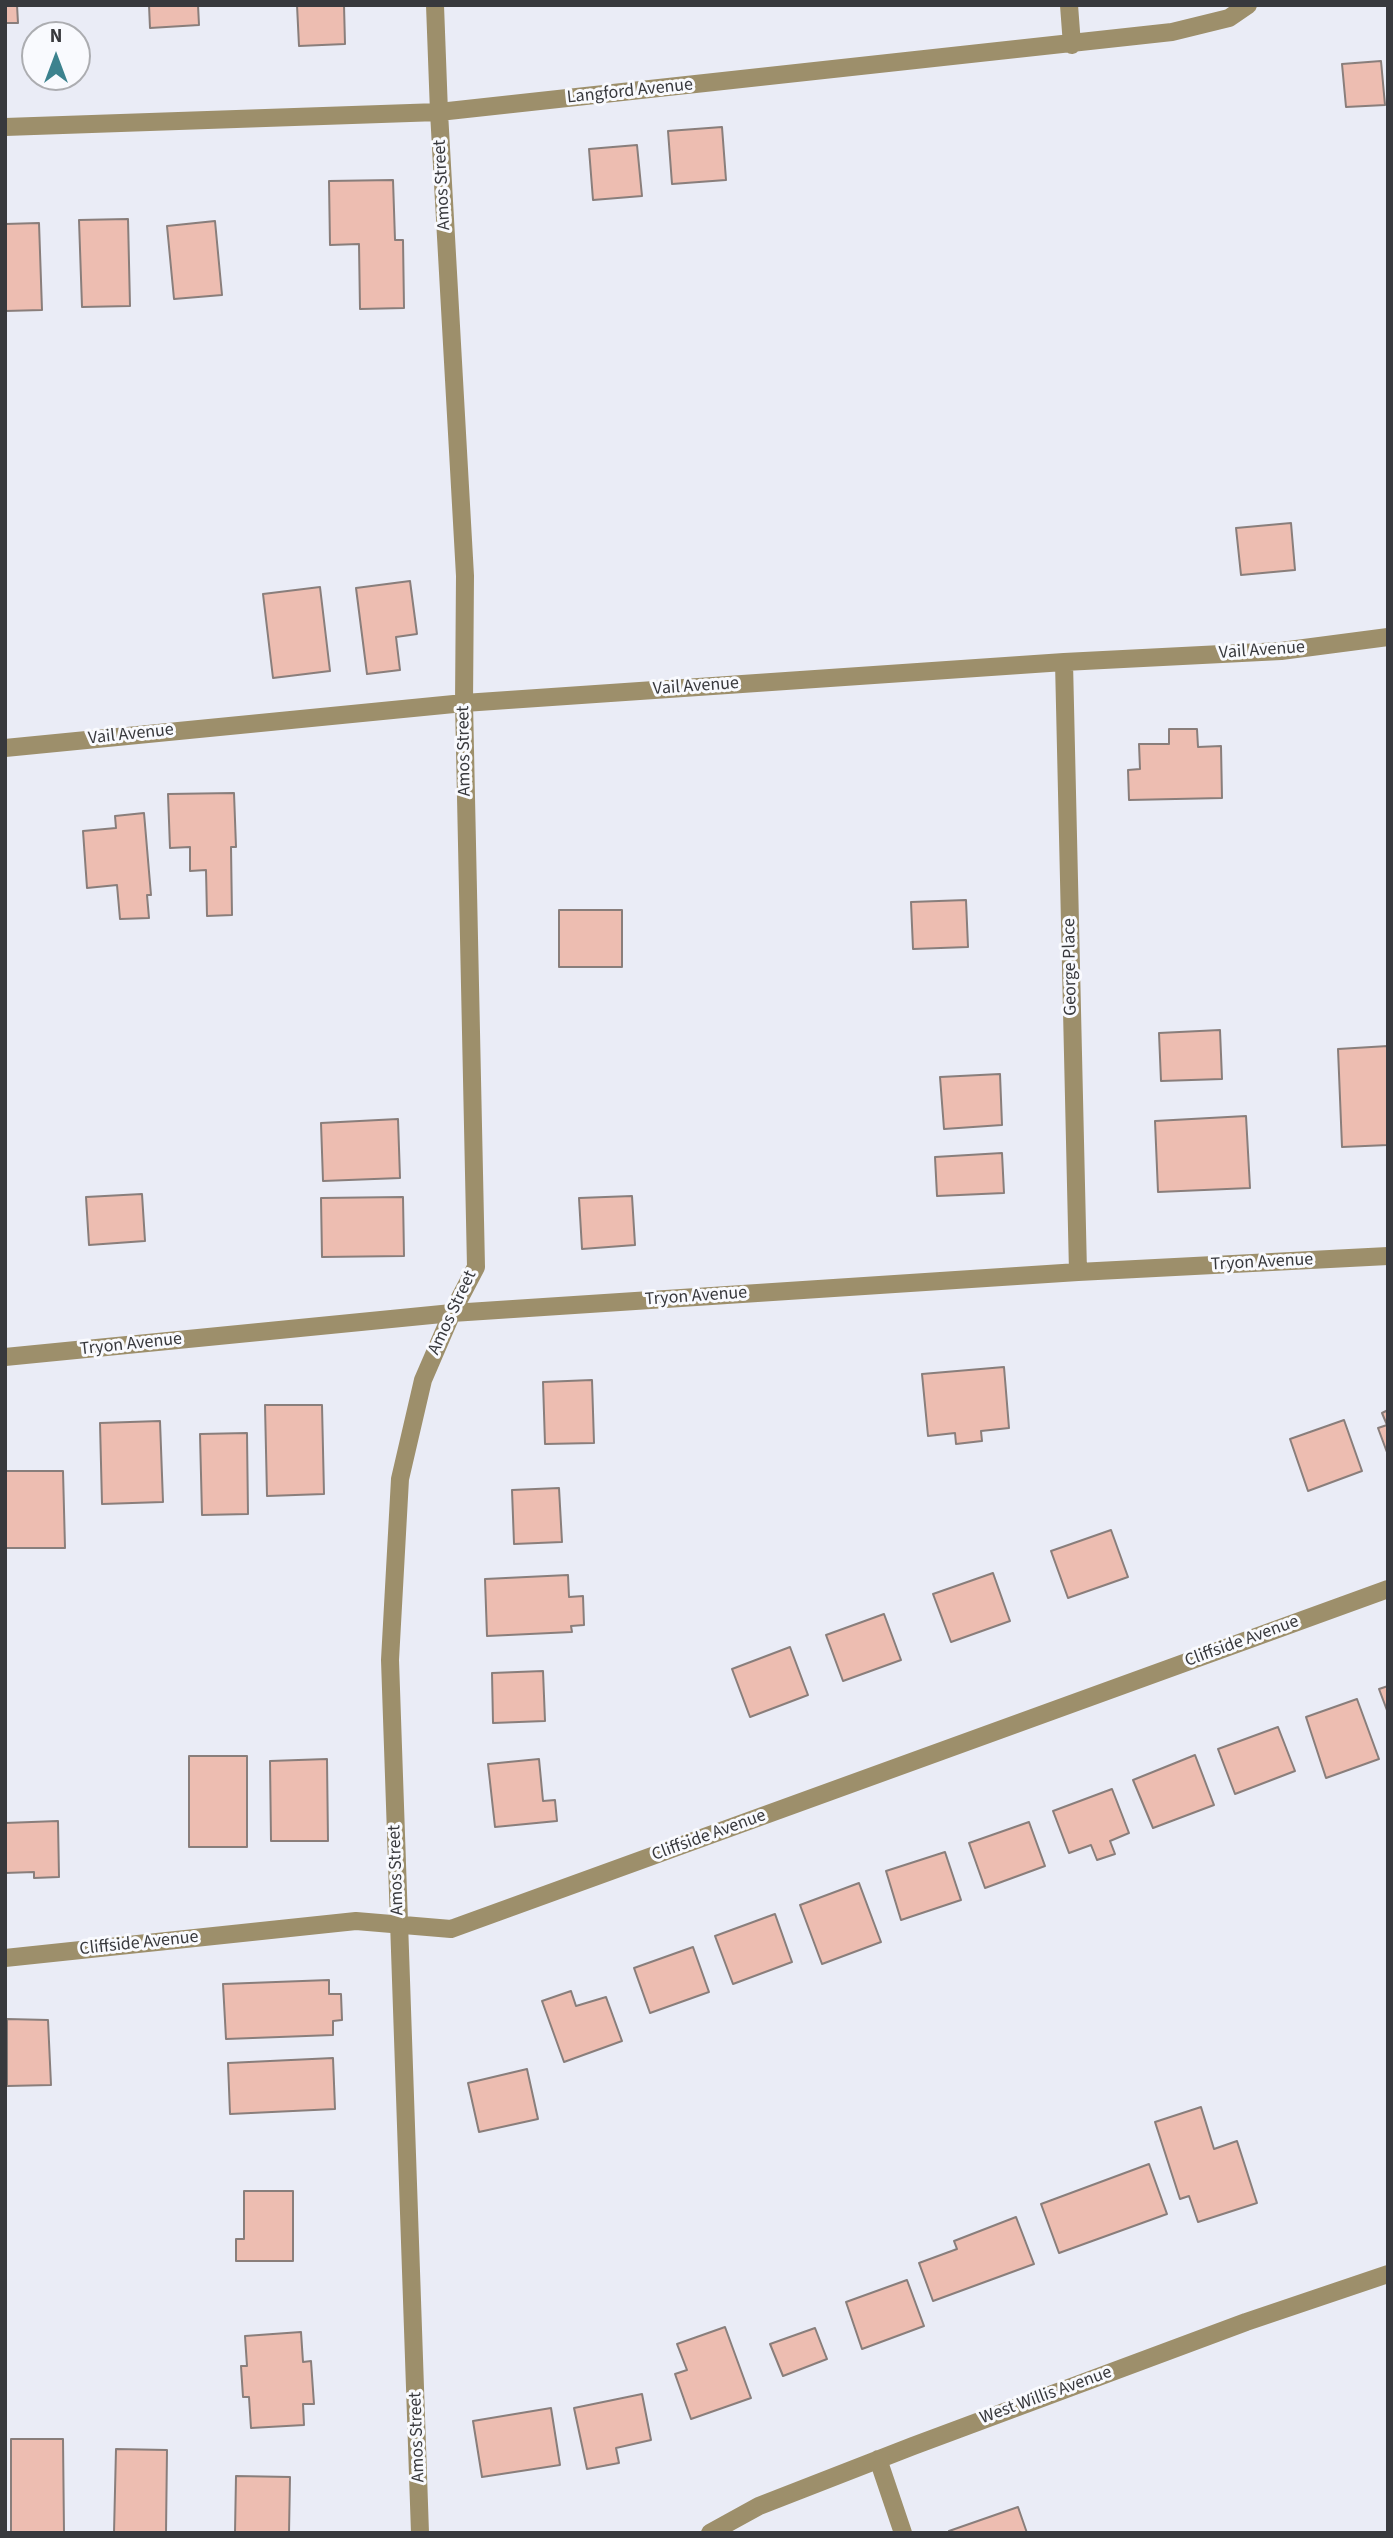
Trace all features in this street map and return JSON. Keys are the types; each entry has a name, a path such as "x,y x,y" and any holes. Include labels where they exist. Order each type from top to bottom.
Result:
{"street":[{"name":"Amos Street","path":"420,2533 390,1660 400,1479 423,1380 452,1313 476,1267 464,703 466,576 439,112 436,5"},
{"path":"1069,5 1072,45"},
{"name":"Langford Avenue","path":"5,127 439,112 1172,33 1229,18 1248,5"},
{"name":"Vail Avenue","path":"5,748 464,703 1064,662 1280,651 1388,638"},
{"name":"George Place","path":"1064,662 1079,1272"},
{"name":"Tryon Avenue","path":"5,1357 452,1313 1079,1272 1388,1256"},
{"name":"Cliffside Avenue","path":"5,1958 356,1921 451,1929 1388,1589"},
{"name":"West Willis Avenue","path":"720,2530 759,2506 877,2459 1246,2322 1388,2274"},
{"path":"877,2459 903,2533"}],"building":[{"path":"5,5 17,5 18,23 5,23"},
{"path":"149,5 198,5 199,25 150,28"},
{"path":"297,5 344,5 345,44 299,46"},
{"path":"1381,61 1385,105 1346,107 1342,64"},
{"path":"722,127 726,180 672,184 668,131"},
{"path":"637,145 642,196 593,200 589,149"},
{"path":"393,180 395,240 403,240 404,308 360,309 359,244 330,245 329,181"},
{"path":"128,219 130,306 82,307 79,220"},
{"path":"215,221 222,295 174,299 167,226"},
{"path":"39,223 42,310 5,311 5,224"},
{"path":"1291,523 1295,570 1241,575 1236,528"},
{"path":"410,581 417,634 396,637 400,670 367,674 356,588"},
{"path":"320,587 330,671 273,678 263,594"},
{"path":"1169,729 1197,729 1198,747 1221,746 1222,798 1129,800 1128,770 1140,769 1139,744 1169,744"},
{"path":"234,793 236,847 231,847 232,915 207,916 206,870 190,871 190,847 170,848 168,794"},
{"path":"144,813 151,895 147,895 149,918 120,919 117,885 87,888 83,831 116,828 115,816"},
{"path":"966,900 968,947 913,949 911,902"},
{"path":"559,910 622,910 622,967 559,967"},
{"path":"1220,1030 1222,1079 1161,1081 1159,1033"},
{"path":"1388,1046 1388,1145 1342,1147 1338,1049"},
{"path":"1000,1074 1002,1125 944,1129 940,1077"},
{"path":"1246,1116 1250,1188 1158,1192 1155,1121"},
{"path":"398,1119 400,1178 323,1181 321,1123"},
{"path":"1002,1153 1004,1193 937,1196 935,1157"},
{"path":"142,1194 145,1241 89,1245 86,1197"},
{"path":"632,1196 635,1245 582,1249 579,1198"},
{"path":"403,1197 404,1256 322,1257 321,1198"},
{"path":"1004,1367 1009,1428 981,1431 982,1441 956,1444 955,1433 928,1436 922,1374"},
{"path":"592,1380 594,1443 545,1444 543,1382"},
{"path":"265,1405 322,1405 324,1494 267,1496"},
{"path":"1388,1410 1388,1455 1378,1428 1387,1425 1382,1413"},
{"path":"1344,1420 1362,1471 1308,1491 1290,1439"},
{"path":"160,1421 163,1502 102,1504 100,1423"},
{"path":"247,1433 248,1514 202,1515 200,1434"},
{"path":"5,1471 63,1471 65,1548 5,1548"},
{"path":"559,1488 562,1542 514,1544 512,1490"},
{"path":"1111,1530 1128,1577 1068,1598 1051,1551"},
{"path":"993,1573 1010,1621 951,1642 933,1594"},
{"path":"568,1575 569,1597 583,1596 584,1625 571,1626 572,1632 487,1636 485,1579"},
{"path":"884,1614 901,1660 843,1681 826,1635"},
{"path":"790,1647 808,1695 750,1717 732,1669"},
{"path":"543,1671 545,1721 493,1723 492,1673"},
{"path":"1388,1686 1388,1713 1379,1689"},
{"path":"1357,1699 1379,1759 1326,1778 1306,1717"},
{"path":"1278,1727 1295,1771 1235,1794 1218,1749"},
{"path":"1195,1755 1214,1805 1153,1828 1133,1780"},
{"path":"189,1756 247,1756 247,1847 189,1847"},
{"path":"327,1759 328,1841 271,1841 270,1761"},
{"path":"539,1759 543,1801 555,1800 557,1821 495,1827 488,1764"},
{"path":"1112,1789 1129,1833 1110,1841 1115,1854 1097,1860 1091,1845 1069,1853 1053,1811"},
{"path":"58,1821 59,1877 34,1878 34,1872 5,1873 5,1823"},
{"path":"1029,1822 1045,1866 985,1888 969,1843"},
{"path":"945,1852 961,1900 901,1920 886,1871"},
{"path":"859,1883 881,1942 822,1964 800,1905"},
{"path":"775,1914 792,1962 733,1984 715,1936"},
{"path":"693,1947 709,1992 650,2013 634,1968"},
{"path":"329,1980 329,1994 341,1994 342,2020 333,2021 333,2035 226,2039 223,1984"},
{"path":"571,1991 576,2006 606,1997 622,2041 564,2062 542,2001"},
{"path":"7,2019 48,2020 51,2085 7,2086"},
{"path":"333,2058 335,2109 230,2114 228,2063"},
{"path":"527,2069 538,2119 479,2132 468,2083"},
{"path":"1201,2107 1214,2149 1237,2141 1257,2203 1198,2222 1189,2196 1180,2199 1155,2122"},
{"path":"1149,2164 1167,2214 1059,2253 1041,2204"},
{"path":"244,2191 293,2191 293,2261 236,2261 236,2239 244,2239"},
{"path":"1016,2217 1034,2264 933,2301 919,2263 957,2249 954,2241"},
{"path":"907,2280 924,2326 862,2349 846,2302"},
{"path":"725,2327 751,2398 691,2419 675,2374 687,2370 677,2344"},
{"path":"815,2328 827,2359 783,2376 770,2344"},
{"path":"301,2332 303,2362 311,2361 314,2404 303,2404 304,2425 251,2428 249,2397 243,2397 241,2366 247,2366 245,2336"},
{"path":"642,2394 651,2440 616,2448 619,2463 587,2469 574,2408"},
{"path":"551,2408 560,2465 482,2477 473,2421"},
{"path":"11,2439 63,2439 64,2533 11,2533"},
{"path":"116,2449 167,2450 166,2533 114,2533"},
{"path":"236,2476 290,2477 289,2533 235,2533"},
{"path":"1018,2507 1027,2533 949,2531"}]}
